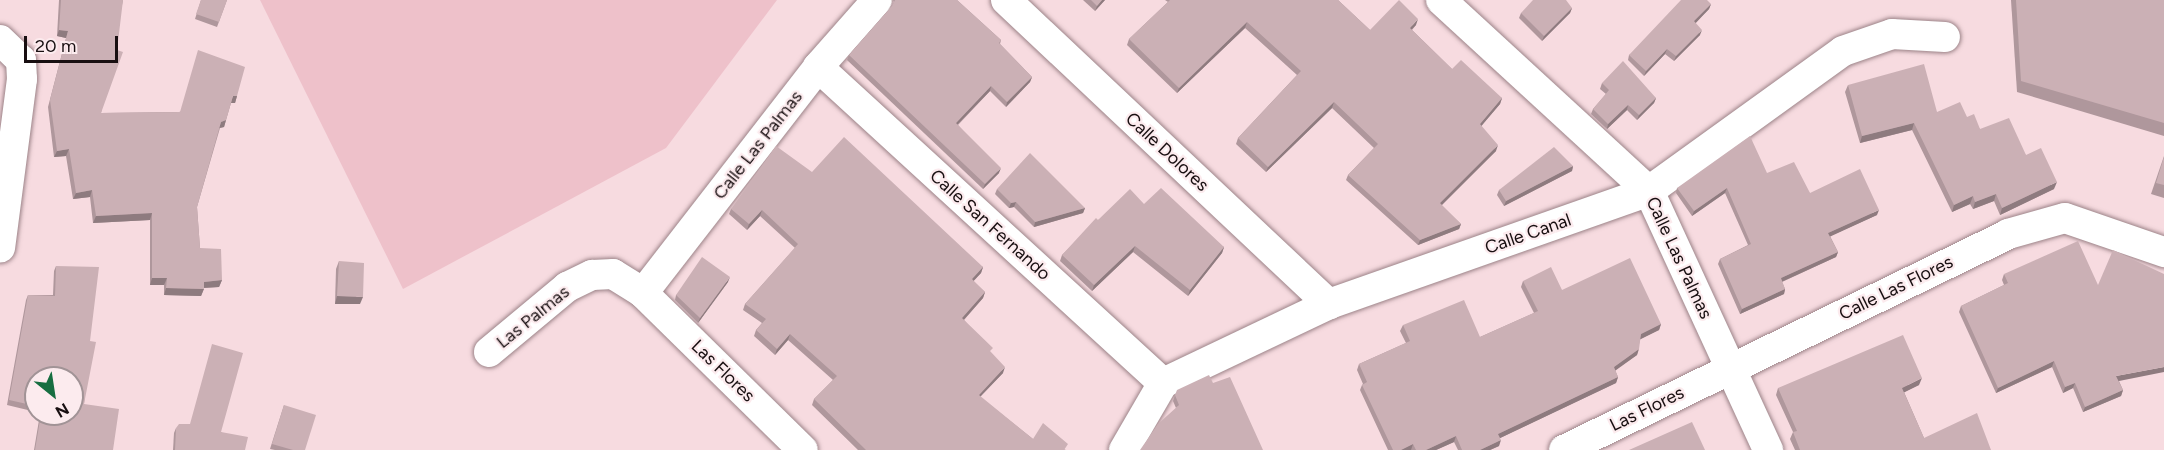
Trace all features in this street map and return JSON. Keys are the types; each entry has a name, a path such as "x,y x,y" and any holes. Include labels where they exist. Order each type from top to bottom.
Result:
{"street":[{"name":"Calle Las Palmas","path":"643,292 818,67 877,0"},
{"name":"Calle Dolores","path":"1006,0 1329,304"},
{"name":"Calle Las Palmas","path":"1441,0 1649,191 1768,450"},
{"name":"Calle Canal","path":"1163,383 1329,304 1649,191 1843,51 1892,34 1945,37"},
{"path":"0,248 22,79 10,50"},
{"name":"Calle San Fernando","path":"818,67 1163,383"},
{"name":"Calle Las Flores","path":"1730,368 2008,234 2065,218 2164,252"},
{"name":"Las Palmas","path":"489,352 567,287 592,275 613,274 643,292"},
{"name":"Las Flores","path":"643,292 803,450"},
{"name":"Las Flores","path":"1564,450 1730,368"},
{"path":"1124,450 1163,383"}],"shaded area":[{"path":"260,0 777,0 666,148 403,289"}],"building":[{"path":"61,0 123,0 117,50 123,52 101,113 180,112 198,50 245,67 237,96 233,96 226,120 221,122 197,207 200,248 221,249 222,280 204,282 204,289 166,288 167,278 152,278 152,213 96,216 92,190 76,193 69,149 57,151 50,100 68,31 59,30"},
{"path":"201,0 227,0 219,22 196,14"},
{"path":"895,0 957,0 1001,40 999,43 1032,77 1007,102 991,86 956,123 1001,168 985,184 849,55"},
{"path":"1091,0 1102,0 1097,6"},
{"path":"1170,0 1338,0 1370,30 1399,0 1418,19 1410,28 1452,69 1461,60 1502,98 1480,124 1498,145 1440,203 1461,224 1420,240 1348,175 1378,144 1334,102 1268,167 1238,138 1301,71 1247,22 1179,88 1129,39"},
{"path":"1533,0 1566,0 1572,8 1544,36 1521,13"},
{"path":"1681,0 1707,0 1711,4 1694,21 1702,30 1676,56 1667,49 1646,71 1629,55"},
{"path":"2016,0 2164,0 2164,123 2021,81"},
{"path":"1623,61 1656,98 1639,115 1628,105 1608,124 1593,109 1609,90 1602,83"},
{"path":"1924,64 1937,112 1960,102 1967,117 1974,114 1980,129 2009,118 2026,155 2041,148 2057,182 2002,208 1996,194 1975,202 1973,196 1954,205 1914,123 1862,136 1848,85"},
{"path":"1750,136 1767,173 1794,162 1810,193 1860,169 1879,210 1828,233 1838,252 1781,278 1785,289 1742,309 1720,259 1751,244 1727,188 1694,211 1677,188"},
{"path":"844,137 983,267 972,279 985,292 962,318 993,348 990,351 1005,367 979,395 1033,439 1043,423 1068,444 1064,450 866,450 814,399 837,376 790,334 777,349 756,330 766,319 745,304 798,244 762,210 749,224 731,209 776,146 812,172"},
{"path":"1554,147 1573,166 1506,201 1499,190"},
{"path":"1030,153 1085,208 1035,222 1016,202 1011,203 997,189"},
{"path":"2164,157 2164,185 2156,183"},
{"path":"1161,188 1224,247 1190,290 1135,246 1094,285 1062,255 1096,218 1098,220 1130,189 1144,204"},
{"path":"2078,241 2098,285 2113,250 2164,274 2164,367 2116,376 2123,390 2085,407 2075,383 2065,387 2054,361 1998,388 1961,306 2008,283 2004,274"},
{"path":"702,257 730,277 700,318 676,295"},
{"path":"1630,258 1661,324 1641,334 1639,349 1614,367 1618,377 1498,434 1501,440 1480,450 1462,450 1456,436 1426,450 1416,450 1413,444 1401,450 1393,450 1362,385 1367,382 1359,364 1410,341 1403,325 1464,300 1480,337 1538,311 1523,281 1551,267 1562,290"},
{"path":"339,261 364,263 363,297 337,296"},
{"path":"56,266 99,267 90,341 96,342 84,404 84,366 24,366 24,403 9,400 28,295 55,296"},
{"path":"1903,335 1922,378 1902,388 1924,438 1977,413 1991,450 1800,450 1793,432 1797,431 1778,388"},
{"path":"212,344 243,353 221,432 248,437 245,450 175,450 176,428 179,424 190,424"},
{"path":"1209,375 1213,383 1230,377 1263,450 1140,450 1158,424 1179,405 1175,395 1177,390"},
{"path":"84,404 119,409 113,450 35,450 39,426 84,426"},
{"path":"284,405 316,415 305,450 293,450 272,444"},
{"path":"1692,422 1705,450 1629,450"}]}
